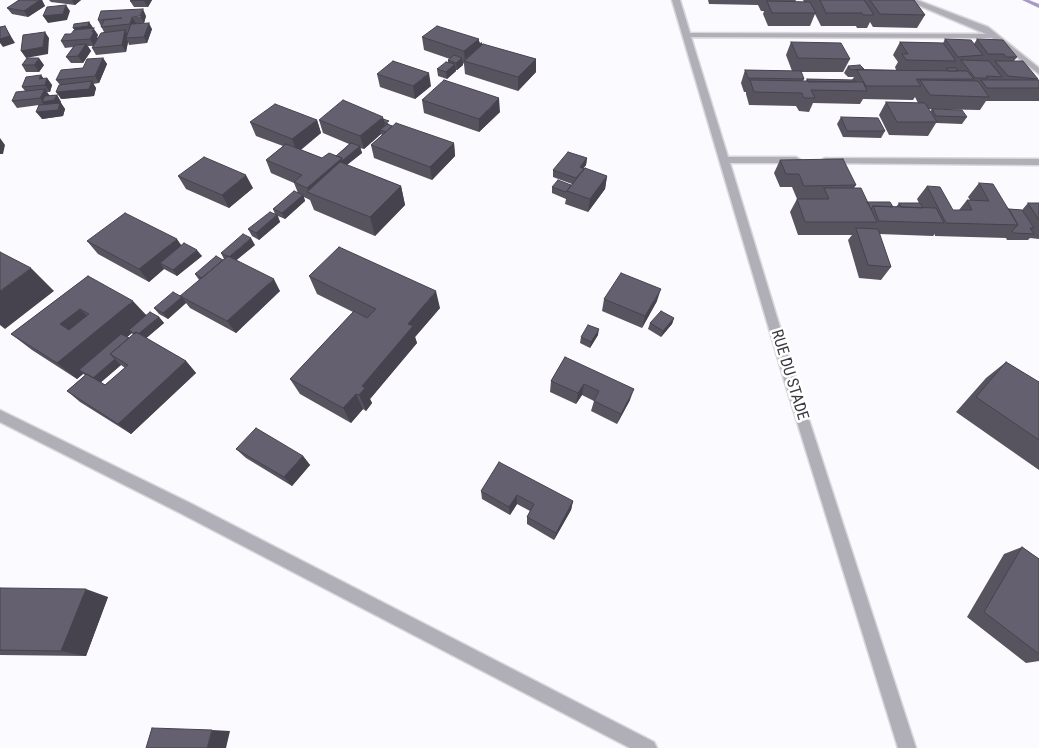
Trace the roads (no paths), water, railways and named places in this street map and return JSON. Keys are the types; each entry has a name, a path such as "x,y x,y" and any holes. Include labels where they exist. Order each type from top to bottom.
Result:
{"street":[{"name":"RUE DU STADE","path":"676,0 791,383 907,748"},
{"path":"910,0 985,29 1039,72"},
{"path":"687,35 994,36"},
{"path":"724,160 1039,162"},
{"path":"0,416 185,508 648,748"}],"waterway":[{"path":"1025,0 1039,6"}]}
